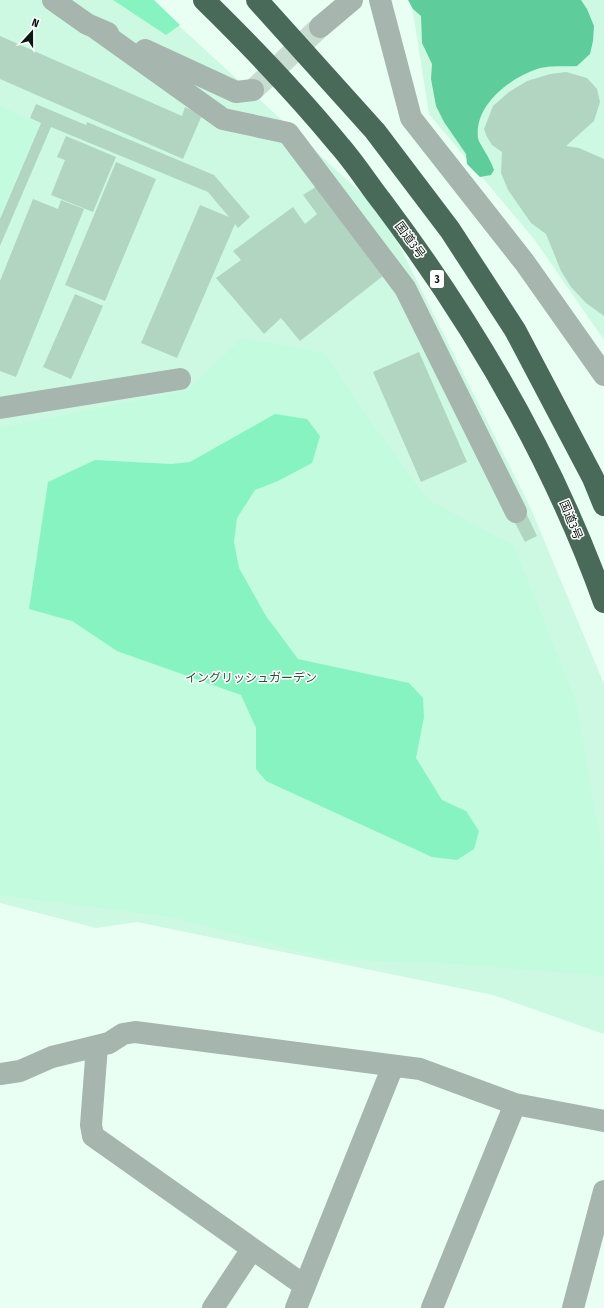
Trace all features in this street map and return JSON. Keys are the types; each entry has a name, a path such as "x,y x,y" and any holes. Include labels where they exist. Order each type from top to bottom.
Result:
{"highway":[{"name":"国道3号","path":"204,0 241,37 339,145 420,253 482,348 560,493 604,602"},
{"path":"257,0 375,131 450,230 515,330 593,478 604,505"}],"street":[{"path":"53,0 94,26 224,119 288,133 405,288 516,512"},
{"path":"320,27 352,0"},
{"path":"380,0 411,118 525,263 604,375"},
{"path":"94,26 236,92 253,90"},
{"path":"0,408 180,379"},
{"path":"0,1074 20,1071 52,1057 109,1043 123,1034 135,1032 420,1069 515,1104 604,1121"},
{"path":"97,1046 91,1125 93,1136 305,1286"},
{"path":"296,1308 393,1066"},
{"path":"432,1308 515,1104"},
{"path":"573,1308 604,1191"},
{"path":"213,1308 252,1249"}],"shaded area":[{"name":"イングリッシュガーデン","path":"0,0 151,0 383,213 531,509 604,684 604,1034 493,995 137,922 96,928 0,903"},
{"path":"113,0 154,0 180,25 166,35"},
{"path":"408,0 581,0 587,9 594,26 590,54 577,66 547,67 527,73 505,86 488,104 478,126 478,138 494,170 491,175 480,177 467,164 466,154 444,122 436,106 431,79 432,64 422,43 421,16 413,9"},
{"path":"411,0 604,0 604,340 534,239 429,114"},
{"path":"275,414 307,419 320,436 312,463 278,481 255,490 237,518 234,542 239,568 266,616 298,659 409,683 423,698 424,717 416,758 442,800 466,811 479,831 474,849 457,860 432,857 266,781 256,769 256,728 241,695 117,651 72,621 29,609 48,482 95,460 171,464 190,462"}],"green space":[{"path":"0,106 39,124 0,215"},
{"name":"イングリッシュガーデン","path":"242,338 325,353 358,404 427,499 514,546 576,702 604,862 604,976 460,964 329,959 172,917 0,895 0,428 188,390"}],"building":[{"path":"0,36 182,116 185,107 202,115 183,159 0,79"},
{"path":"566,72 587,78 597,89 600,102 594,121 566,146 579,148 604,159 604,316 586,303 571,287 561,271 546,234 531,223 508,190 501,173 502,152 492,145 484,129 493,106 509,92 527,81 550,74"},
{"path":"36,104 86,125 87,122 214,175 250,217 238,228 235,224 177,358 141,343 200,205 229,217 208,192 51,127 0,246 0,219 41,123 30,118"},
{"path":"66,136 116,157 93,212 51,195 65,160 57,157"},
{"path":"116,162 156,179 105,301 65,285"},
{"path":"322,183 388,272 300,341 281,318 264,334 216,278 241,260 233,251 293,207 305,224 317,214 303,195"},
{"path":"33,199 58,209 61,200 84,209 16,377 0,371 0,281"},
{"path":"75,294 103,306 71,379 43,367"},
{"path":"419,352 467,462 421,482 373,372"},
{"path":"527,515 537,536 525,542 514,521"}],"tunnel":[{"path":"253,90 320,27"}]}
